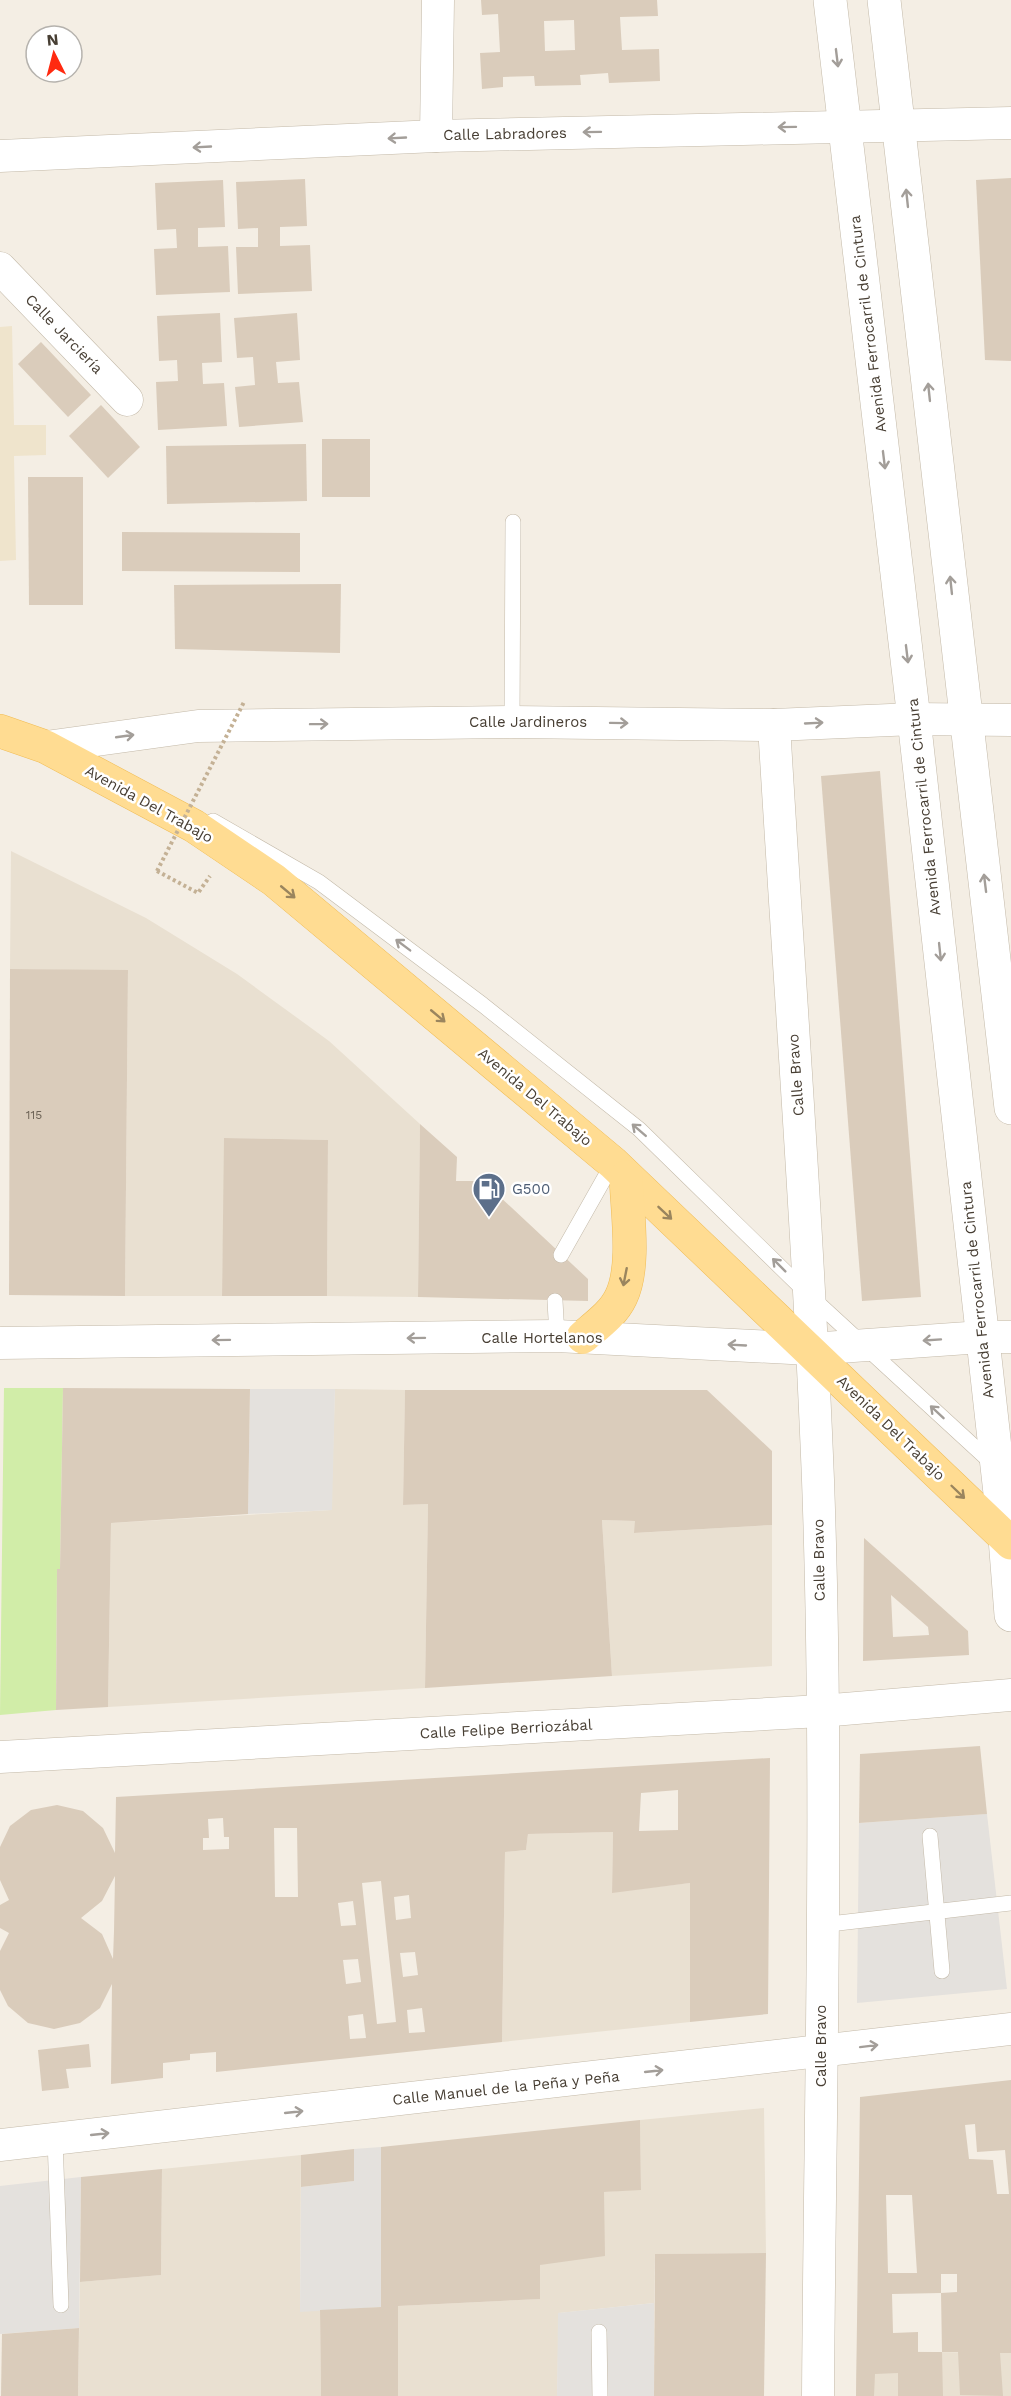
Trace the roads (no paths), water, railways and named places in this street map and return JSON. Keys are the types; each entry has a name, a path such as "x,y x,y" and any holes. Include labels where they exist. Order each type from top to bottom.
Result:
{"main road":[{"name":"Avenida Del Trabajo","path":"0,731 59,745 194,826 274,880 620,1170 1008,1540"},
{"path":"570,1337 608,1316 622,1295 629,1257 620,1170"}],"street":[{"path":"436,136 438,0"},
{"name":"Avenida Ferrocarril de Cintura","path":"830,0 914,719 997,1337 1011,1615"},
{"path":"884,0 1011,1108"},
{"name":"Calle Labradores","path":"0,156 436,136 1011,123"},
{"name":"Calle Jarciería","path":"0,268 127,400"},
{"name":"Calle Jardineros","path":"59,745 198,726 512,722 774,725 914,719 1011,720"},
{"name":"Calle Bravo","path":"774,725 818,1480 821,1711 818,2396"},
{"name":"Calle Hortelanos","path":"0,1343 570,1337 810,1349 997,1337"},
{"name":"Calle Felipe Berriozábal","path":"0,1757 821,1711 1011,1695"},
{"name":"Calle Manuel de la Peña y Peña","path":"0,2145 1011,2029"}],"lane":[{"path":"512,722 513,522"},
{"path":"0,716 219,824 319,882 483,1005 639,1129 809,1295 1004,1474"},
{"path":"561,1254 620,1170"},
{"path":"555,1301 570,1337"},
{"path":"930,1836 942,1971"},
{"path":"821,1925 1011,1903"},
{"path":"55,2139 61,2305"},
{"path":"599,2332 600,2396"}],"place":[{"name":"G500","path":"489,1218"}]}
